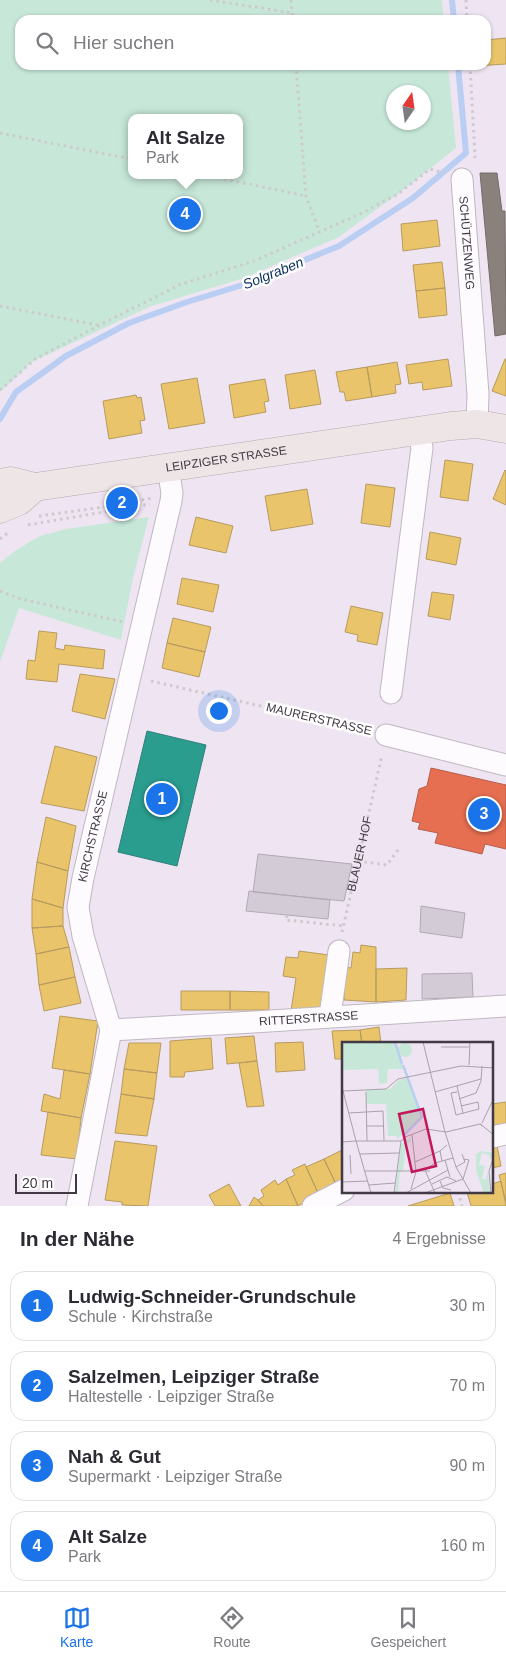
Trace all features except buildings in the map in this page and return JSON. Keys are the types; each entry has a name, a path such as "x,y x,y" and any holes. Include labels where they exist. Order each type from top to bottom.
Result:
{"main road":[{"name":"LEIPZIGER STRASSE","path":"0,483 11,481 35,487 170,487 418,430 477,424 506,429"},
{"name":"LEIPZIGER STRASSE","path":"7,519 19,500 35,487"}],"street":[{"name":"SCHÜTZENWEG","path":"462,179 478,394 477,424"},
{"path":"391,693 422,448 418,430"},
{"name":"KIRCHSTRASSE","path":"77,1206 111,1030 83,936 78,908 83,878 142,627 170,487"},
{"name":"MAURERSTRASSE","path":"386,735 506,765"},
{"path":"330,1016 339,950"},
{"name":"RITTERSTRASSE","path":"111,1030 506,1006"},
{"path":"313,1206 342,1191"}],"path":[{"path":"210,0 292,13 291,0"},
{"path":"466,0 467,15"},
{"path":"296,70 306,196 319,231"},
{"name":"SCHÜTZENWEG","path":"462,179 472,170 475,156 470,70"},
{"path":"0,133 128,158"},
{"path":"0,390 35,359 98,326 179,285 254,261 362,213 398,194 430,170"},
{"path":"224,179 306,196"},
{"path":"0,306 98,326"},
{"path":"32,518 118,505 170,487"},
{"path":"22,527 170,487"},
{"path":"0,539 7,519"},
{"path":"0,591 21,598 142,627"},
{"name":"MAURERSTRASSE","path":"131,676 386,735"},
{"name":"BLAUER HOF","path":"339,950 386,735"},
{"path":"358,861 387,865 400,847"},
{"path":"286,915 286,920 344,926"}],"green space":[{"path":"0,0 442,0 444,15 15,15 15,70 448,70 456,148 403,190 339,237 244,278 149,307 32,362 0,392"},
{"path":"149,517 133,578 121,640 19,608 0,662 0,563 16,550 40,536 66,529"}],"waterway":[{"name":"Solgraben","path":"452,0 454,15"},
{"name":"Solgraben","path":"0,419 16,392 66,356 129,323 187,302 246,284 339,246 413,198 466,153 458,70"}],"place":[{"name":"Alt Salze","path":"185,214"},
{"name":"Salzelmen, Leipziger Straße","path":"122,503"},
{"name":"Ludwig-Schneider-Grundschule","path":"162,799"},
{"name":"Nah & Gut","path":"484,814"}]}
